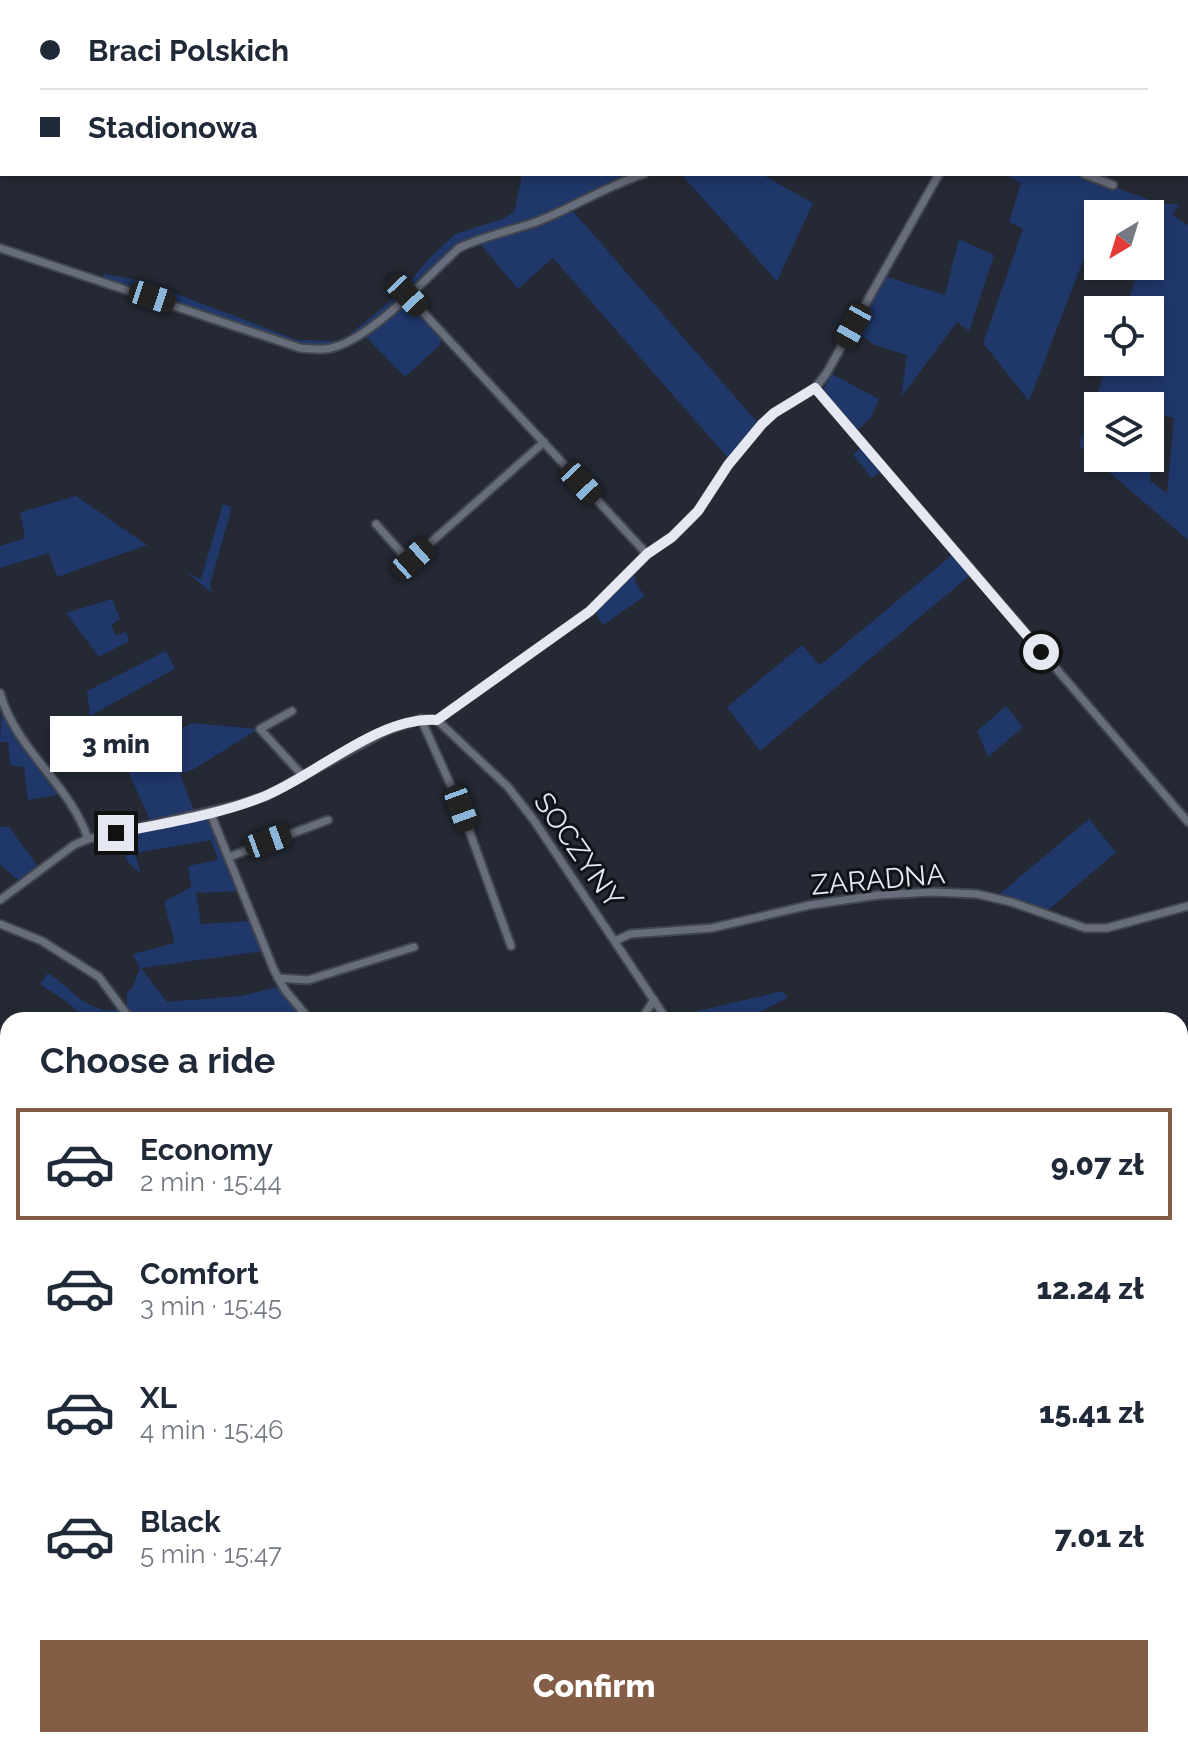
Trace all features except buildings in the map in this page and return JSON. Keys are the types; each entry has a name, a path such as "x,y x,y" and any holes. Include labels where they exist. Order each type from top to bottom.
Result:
{"street":[{"path":"0,248 300,348 322,350 362,336 459,248 479,238 537,221 615,183 638,176"},
{"path":"0,900 74,845 88,839 210,812 266,796 388,730 421,719 437,720 590,611 647,554 672,537 698,511 728,465 768,418 815,388 826,374 938,176"},
{"path":"1089,176 1113,185"},
{"path":"407,295 647,554"},
{"path":"815,388 1188,822"},
{"path":"376,524 411,560 544,442"},
{"path":"0,693 9,719 76,810 88,839"},
{"path":"292,711 260,729 303,776"},
{"path":"421,719 461,808 511,946"},
{"name":"SOCZYNY","path":"437,720 508,787 533,819 662,1012"},
{"path":"210,812 278,978 303,1012"},
{"path":"229,857 328,820"},
{"name":"ZARADNA","path":"615,941 630,934 712,928 810,905 905,893 977,894 1011,902 1085,928 1107,928 1188,906"},
{"path":"0,924 42,941 99,977 125,1012"},
{"path":"278,978 308,980 414,947"},
{"path":"646,1012 654,1000"}],"shaded area":[{"path":"522,176 630,176 536,218 461,243 361,334 334,345 318,348 296,344 102,279 104,274 143,281 297,340 335,341 349,335 400,293 455,234 505,218 515,210"},
{"path":"683,176 765,176 813,203 777,281"},
{"path":"1008,176 1084,176 1150,200 1084,200 1084,259 1029,401 983,343 1023,229 1009,222 1021,183"},
{"path":"1164,204 1179,204 1172,215 1188,225 1188,540 1109,472 1150,472 1150,481 1167,493 1174,418 1164,416 1164,392 1098,392 1103,376 1164,376 1164,296 1130,296 1135,280 1164,280"},
{"path":"571,209 758,423 728,458 553,258 518,289 478,241"},
{"path":"959,239 994,255 969,331 957,322 901,397 907,355 874,345 856,330 884,276 945,295"},
{"path":"407,298 442,338 439,346 405,377 366,337"},
{"path":"832,374 879,399 871,418 855,432 823,390"},
{"path":"1084,432 1084,450 1079,446"},
{"path":"861,448 880,472 872,478 853,455"},
{"path":"76,496 147,545 57,577 49,553 0,568 0,546 25,538 20,512"},
{"path":"223,504 232,507 210,584 211,592 187,573 201,579"},
{"path":"952,555 969,576 760,751 727,707 802,645 820,665"},
{"path":"634,572 636,584 645,596 603,625 595,612"},
{"path":"112,599 120,619 111,625 116,636 126,632 129,641 99,657 66,613"},
{"path":"166,651 175,669 90,716 87,691"},
{"path":"2,706 61,794 28,800 24,767 10,765 8,742 0,742"},
{"path":"1006,706 1023,727 988,757 977,731"},
{"path":"192,723 258,729 194,769 180,774 195,813 152,825 123,759"},
{"path":"202,817 213,824 238,891 196,893 201,924 251,921 264,951 141,968 167,1002 241,996 278,987 300,1012 78,1012 40,984 48,973 93,1006 114,1010 127,1007 127,992 133,987 140,968 133,954 175,943 164,902 191,887 188,866 218,860 211,840 135,853 141,874 127,861 120,834"},
{"path":"1089,819 1116,852 1047,911 997,896"},
{"path":"0,827 9,827 39,868 20,882 0,864"},
{"path":"783,991 787,998 760,1012 693,1012"}],"route":[{"path":"116,833 266,796 388,730 421,719 437,720 590,611 647,554 672,537 698,511 728,465 762,424 815,388 1041,652"}]}
